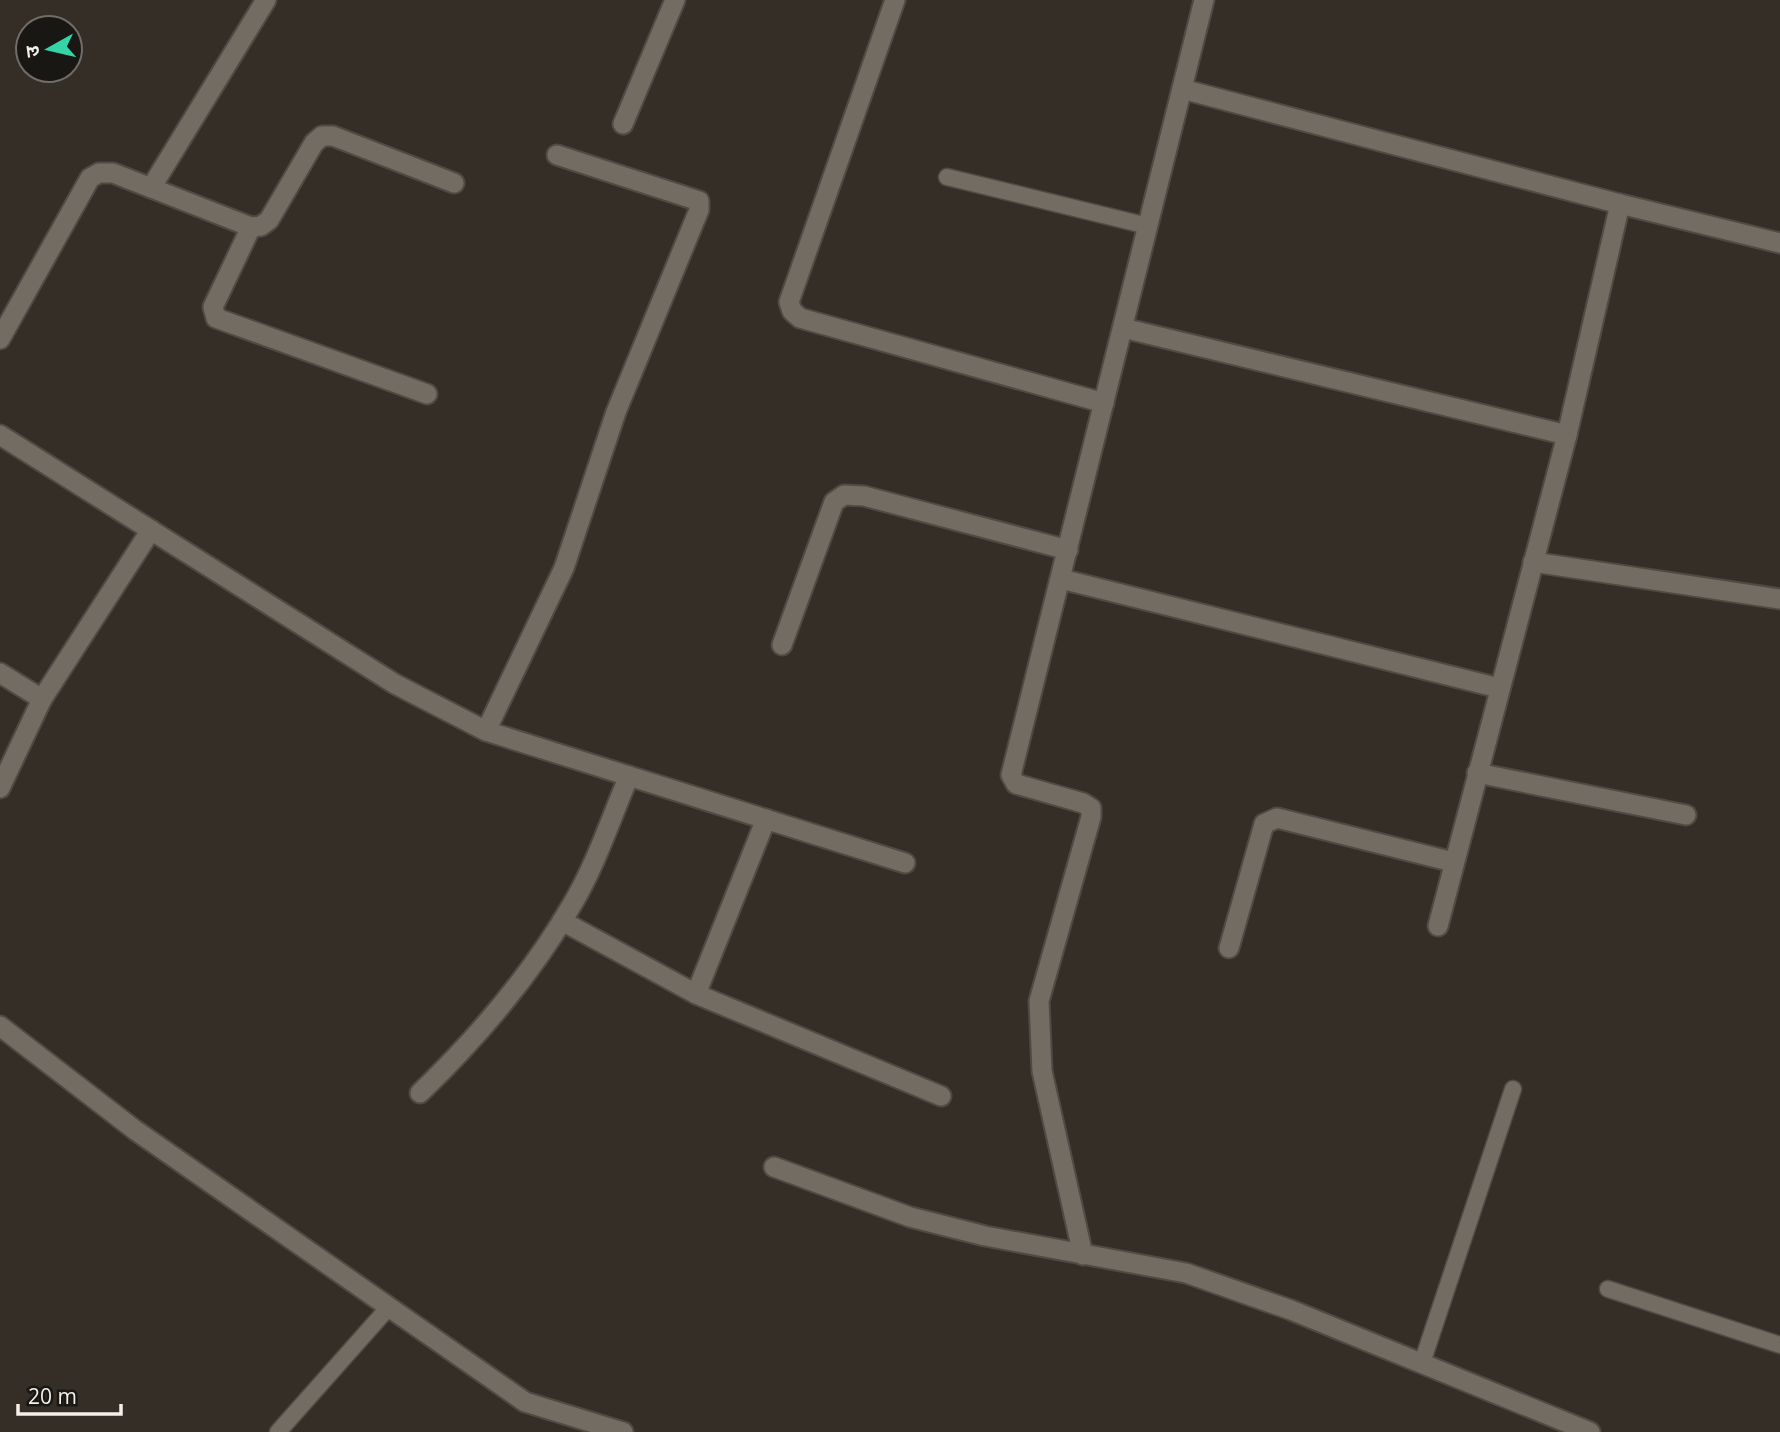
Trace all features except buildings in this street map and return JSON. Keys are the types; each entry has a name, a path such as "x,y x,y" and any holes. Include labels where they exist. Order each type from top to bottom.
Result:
{"street":[{"path":"151,188 266,0"},
{"path":"623,124 675,0"},
{"path":"894,0 789,302 792,311 800,318 1104,403"},
{"path":"1083,1255 1042,1071 1039,1001 1091,817 1091,808 1083,803 1016,784 1012,775 1204,0"},
{"path":"1182,89 1620,204 1780,243"},
{"path":"0,339 90,178 99,173 113,173 251,227 261,226 269,220 314,143 322,136 333,136 454,183"},
{"path":"486,731 564,568 615,412 699,210 699,201 557,155"},
{"path":"1438,926 1567,435 1620,204"},
{"path":"251,227 213,307 216,318 427,394"},
{"path":"1123,328 1567,435"},
{"path":"0,435 395,684 486,731 905,863"},
{"path":"782,645 834,502 844,495 864,496 1068,550"},
{"path":"0,788 42,699 151,530"},
{"path":"1533,562 1780,599"},
{"path":"1061,579 1499,688"},
{"path":"0,673 42,699"},
{"path":"1477,773 1686,816"},
{"path":"420,1093 472,1043 544,950 575,900 629,776"},
{"path":"1229,948 1264,824 1270,819 1277,818 1453,862"},
{"path":"696,994 766,820"},
{"path":"562,921 696,994 941,1097"},
{"path":"0,1026 135,1130 524,1402 622,1432"},
{"path":"774,1167 911,1217 985,1236 1186,1273 1291,1310 1590,1432"}],"lane":[{"path":"947,177 1148,226"},
{"path":"1422,1363 1513,1088"},
{"path":"1608,1289 1780,1345"},
{"path":"278,1432 389,1307"}]}
